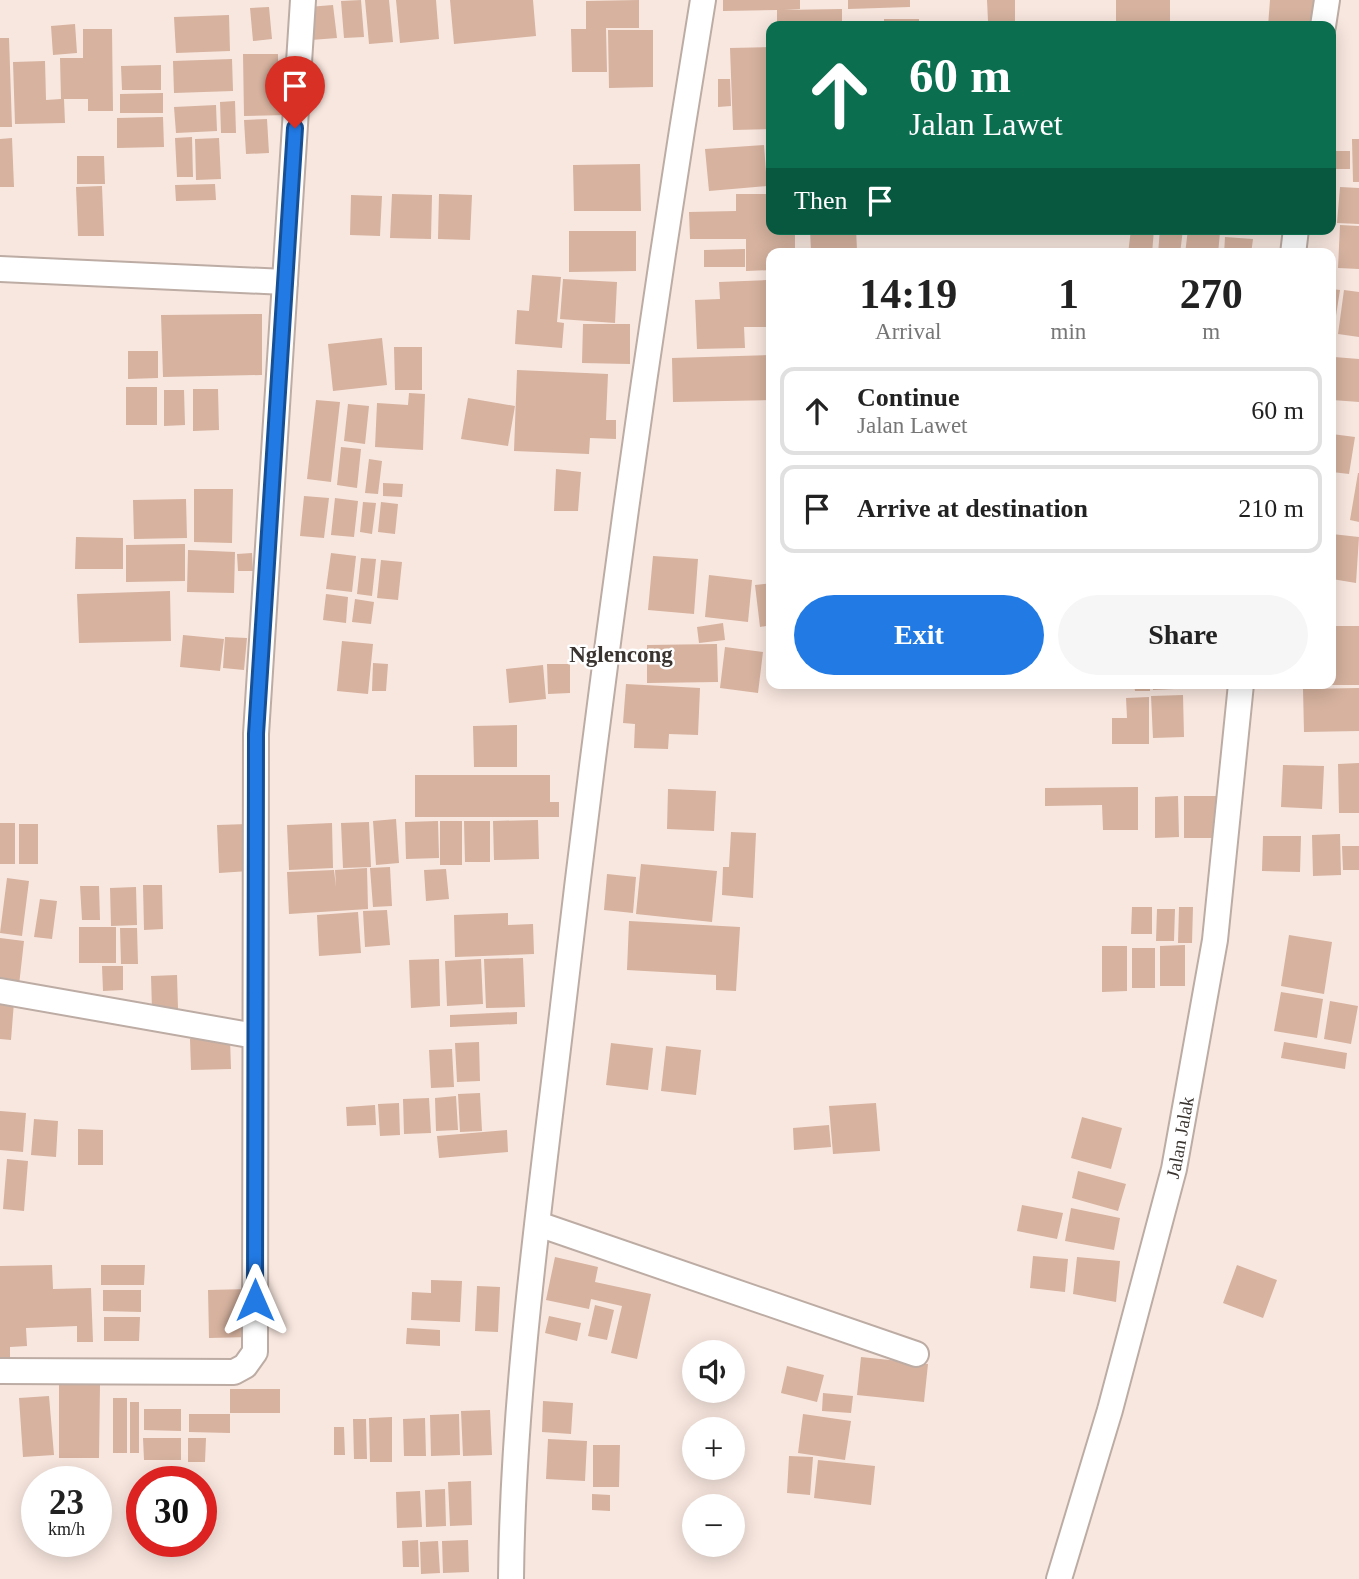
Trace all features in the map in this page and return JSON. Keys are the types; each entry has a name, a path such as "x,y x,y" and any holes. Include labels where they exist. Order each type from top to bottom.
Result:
{"street":[{"path":"0,1371 234,1372 251,1360 255,1352 256,734 303,0"},
{"path":"511,1579 512,1493 538,1224 595,730 653,305 703,0"},
{"path":"1324,21 1326,0"},
{"path":"0,268 285,282"},
{"name":"Jalan Jalak","path":"1059,1579 1110,1410 1174,1169 1215,940 1240,689"},
{"path":"0,991 255,1037"},
{"path":"538,1224 916,1354"}],"building":[{"path":"361,0 364,37 344,38 341,1"},
{"path":"365,0 389,0 393,42 369,44"},
{"path":"396,0 436,0 439,39 400,43"},
{"path":"450,0 533,0 536,36 454,44"},
{"path":"639,0 639,28 606,28 607,72 572,72 571,29 586,29 586,1"},
{"path":"723,0 800,0 800,9 784,10 842,9 842,21 777,21 777,10 723,11"},
{"path":"848,0 910,0 910,7 848,9"},
{"path":"987,0 1015,0 1015,21 988,21"},
{"path":"1116,0 1170,0 1170,21 1116,21"},
{"path":"1270,0 1321,0 1319,21 1268,21"},
{"path":"333,5 337,38 311,40 308,7"},
{"path":"269,7 272,39 253,41 250,8"},
{"path":"229,15 230,51 176,53 174,17"},
{"path":"884,19 919,19 919,21"},
{"path":"75,24 77,53 53,55 51,26"},
{"path":"83,29 112,29 113,111 88,111 88,99 64,99 65,123 15,124 13,62 45,61 46,100 61,99 60,58 83,58"},
{"path":"608,30 653,30 653,87 609,88"},
{"path":"0,38 9,38 12,127 0,127"},
{"path":"766,47 766,129 733,130 730,48"},
{"path":"243,54 278,54 278,73 287,72 287,115 244,116"},
{"path":"232,59 233,91 174,93 173,61"},
{"path":"161,65 161,90 122,90 121,66"},
{"path":"718,79 730,79 731,106 718,107"},
{"path":"163,93 163,113 120,113 120,94"},
{"path":"235,101 236,133 221,133 220,102"},
{"path":"216,105 217,131 176,133 174,107"},
{"path":"163,117 164,147 117,148 117,118"},
{"path":"267,119 269,153 246,154 244,120"},
{"path":"192,137 193,177 177,177 175,138"},
{"path":"12,138 14,187 0,187 0,139"},
{"path":"219,138 221,179 196,180 195,139"},
{"path":"1352,139 1359,139 1359,182 1353,182"},
{"path":"764,145 766,186 709,191 705,149"},
{"path":"1336,151 1350,151 1350,169 1336,169"},
{"path":"77,156 104,156 105,184 77,184"},
{"path":"640,164 641,211 574,211 573,165"},
{"path":"215,184 216,200 176,201 175,185"},
{"path":"102,186 104,236 78,236 76,187"},
{"path":"1340,187 1359,188 1359,224 1337,223"},
{"path":"392,194 432,195 431,239 390,238"},
{"path":"439,194 472,195 470,240 438,239"},
{"path":"736,194 766,194 766,235 795,235 795,248 766,248 766,270 746,271 746,239 690,239 689,212 736,211"},
{"path":"351,195 382,196 380,236 350,235"},
{"path":"1340,225 1359,226 1359,269 1338,268"},
{"path":"569,231 636,231 636,271 569,272"},
{"path":"810,235 856,235 857,248 811,248"},
{"path":"1130,235 1154,235 1152,248 1129,248"},
{"path":"1160,235 1182,235 1181,248 1158,248"},
{"path":"1187,235 1220,235 1219,248 1186,248"},
{"path":"1225,237 1253,239 1252,248 1224,248"},
{"path":"745,249 745,267 704,267 704,250"},
{"path":"532,275 561,277 557,322 564,323 562,348 515,344 517,310 529,311"},
{"path":"563,279 617,282 615,323 560,319"},
{"path":"766,280 766,327 744,327 745,348 697,349 695,300 720,299 719,282"},
{"path":"1336,290 1340,290 1336,316"},
{"path":"1344,290 1359,292 1359,337 1338,334"},
{"path":"262,314 262,375 163,377 161,315"},
{"path":"583,324 630,324 630,364 582,363"},
{"path":"382,338 387,385 333,391 328,344"},
{"path":"394,347 422,347 422,390 395,390"},
{"path":"128,351 158,351 158,378 128,379"},
{"path":"766,355 766,400 673,402 672,358"},
{"path":"1336,357 1359,359 1359,402 1336,400"},
{"path":"517,370 608,374 606,420 616,420 616,439 590,438 589,454 514,451"},
{"path":"126,387 157,387 157,425 126,425"},
{"path":"193,389 218,389 219,430 193,431"},
{"path":"164,390 184,390 185,425 164,426"},
{"path":"409,393 425,394 423,450 375,447 377,403 408,405"},
{"path":"468,398 515,406 508,446 461,439"},
{"path":"316,400 340,402 331,482 307,479"},
{"path":"348,404 369,406 365,444 344,441"},
{"path":"1336,435 1355,437 1349,474 1336,472"},
{"path":"341,447 361,449 357,488 337,485"},
{"path":"369,459 382,461 378,494 365,493"},
{"path":"556,469 581,472 578,511 554,511"},
{"path":"1359,473 1359,522 1350,520"},
{"path":"383,483 403,484 402,497 383,496"},
{"path":"194,489 233,489 232,543 194,542"},
{"path":"304,496 329,498 324,538 300,536"},
{"path":"335,498 358,501 354,537 331,535"},
{"path":"186,499 187,538 134,539 133,500"},
{"path":"363,502 376,503 372,534 360,532"},
{"path":"381,502 398,504 395,534 378,532"},
{"path":"1336,534 1359,537 1356,583 1336,580"},
{"path":"76,537 123,538 123,569 75,569"},
{"path":"185,544 185,581 126,582 126,545"},
{"path":"188,550 235,552 234,593 187,592"},
{"path":"252,553 253,571 238,571 237,554"},
{"path":"331,553 356,556 352,592 326,589"},
{"path":"653,556 698,559 694,614 648,610"},
{"path":"361,558 376,559 372,596 357,594"},
{"path":"381,560 402,562 398,600 377,598"},
{"path":"709,575 752,580 748,622 705,617"},
{"path":"766,584 766,626 760,627 755,585"},
{"path":"170,591 171,641 79,643 77,594"},
{"path":"326,594 348,597 346,623 323,620"},
{"path":"355,599 374,602 371,624 352,622"},
{"path":"723,623 725,640 699,643 697,627"},
{"path":"1336,626 1359,626 1359,685 1336,685"},
{"path":"183,635 224,639 220,671 180,667"},
{"path":"225,637 247,638 244,670 223,668"},
{"path":"342,641 373,644 368,694 337,691"},
{"path":"717,644 718,682 647,683 647,645"},
{"path":"725,647 763,652 758,693 720,688"},
{"path":"373,663 388,664 386,691 372,691"},
{"path":"547,664 570,664 570,693 548,694"},
{"path":"543,665 546,699 509,703 506,669"},
{"path":"626,684 700,688 698,735 669,734 668,749 634,748 635,724 623,723"},
{"path":"1359,688 1359,731 1304,732 1303,689"},
{"path":"1183,695 1184,737 1153,738 1151,696"},
{"path":"1149,697 1149,744 1112,744 1112,718 1127,718 1126,698"},
{"path":"517,725 517,767 474,767 473,726"},
{"path":"1359,763 1359,813 1339,813 1338,764"},
{"path":"1283,765 1324,766 1322,809 1281,807"},
{"path":"415,775 550,775 550,802 559,802 559,817 415,817"},
{"path":"1138,787 1138,830 1103,830 1102,805 1045,806 1045,788"},
{"path":"668,789 716,791 714,831 667,829"},
{"path":"1178,796 1179,837 1155,838 1155,797"},
{"path":"1184,796 1216,796 1216,838 1184,838"},
{"path":"396,819 399,863 376,865 373,821"},
{"path":"538,820 539,859 494,860 493,821"},
{"path":"438,821 439,858 406,859 405,822"},
{"path":"440,821 462,821 462,865 440,865"},
{"path":"464,821 490,821 490,862 465,862"},
{"path":"369,822 371,867 343,868 341,823"},
{"path":"0,823 15,823 15,864 0,864"},
{"path":"332,823 333,868 289,870 287,825"},
{"path":"19,824 38,824 38,864 19,864"},
{"path":"248,824 249,871 219,873 217,825"},
{"path":"731,832 756,833 753,898 722,895 723,867 729,867"},
{"path":"1340,834 1341,875 1313,876 1312,835"},
{"path":"1263,836 1301,836 1300,872 1262,871"},
{"path":"1342,846 1359,846 1359,870 1343,870"},
{"path":"641,864 717,871 712,922 636,914"},
{"path":"390,867 392,906 373,907 370,868"},
{"path":"367,868 368,909 289,914 287,872 334,870 336,887 335,870"},
{"path":"446,869 449,899 426,901 424,870"},
{"path":"607,874 636,877 633,913 604,910"},
{"path":"7,878 29,881 22,936 0,933"},
{"path":"143,885 162,885 163,929 144,930"},
{"path":"80,886 99,886 100,920 82,920"},
{"path":"136,887 137,925 111,926 110,888"},
{"path":"40,899 57,901 52,939 34,937"},
{"path":"1132,907 1152,907 1152,934 1131,934"},
{"path":"1179,907 1193,907 1192,943 1178,943"},
{"path":"1157,909 1175,909 1174,941 1156,941"},
{"path":"387,910 390,945 365,947 363,911"},
{"path":"358,912 361,953 319,956 317,915"},
{"path":"508,913 508,925 533,924 534,954 455,957 454,915"},
{"path":"629,921 740,927 736,991 716,990 716,975 627,970"},
{"path":"79,927 116,927 116,963 79,963"},
{"path":"120,928 137,928 138,964 121,964"},
{"path":"1289,935 1332,942 1324,994 1281,986"},
{"path":"0,938 24,941 19,985 0,983"},
{"path":"1185,945 1185,986 1160,986 1160,946"},
{"path":"1102,946 1127,946 1127,991 1102,992"},
{"path":"1132,948 1155,948 1155,988 1132,988"},
{"path":"523,958 525,1007 486,1008 484,959"},
{"path":"439,959 440,1006 411,1008 409,960"},
{"path":"481,959 483,1004 447,1006 445,961"},
{"path":"102,966 123,966 123,990 103,991"},
{"path":"177,975 178,1009 152,1010 151,976"},
{"path":"1281,992 1323,999 1317,1038 1274,1031"},
{"path":"0,1000 14,1002 11,1040 0,1039"},
{"path":"1330,1001 1358,1006 1351,1044 1324,1039"},
{"path":"517,1012 517,1024 450,1027 450,1015"},
{"path":"190,1039 230,1039 231,1069 191,1070"},
{"path":"479,1042 480,1081 457,1082 455,1043"},
{"path":"1284,1042 1347,1053 1345,1069 1281,1058"},
{"path":"611,1043 653,1048 648,1090 606,1085"},
{"path":"666,1046 701,1050 696,1095 661,1091"},
{"path":"452,1049 454,1087 431,1088 429,1050"},
{"path":"480,1093 482,1131 460,1132 458,1094"},
{"path":"456,1096 458,1130 436,1131 435,1098"},
{"path":"429,1098 431,1133 404,1134 403,1099"},
{"path":"399,1103 400,1135 380,1136 378,1104"},
{"path":"876,1103 880,1151 833,1154 829,1106"},
{"path":"375,1105 376,1125 347,1126 346,1107"},
{"path":"0,1111 26,1113 23,1152 0,1150"},
{"path":"1082,1117 1122,1128 1111,1169 1071,1158"},
{"path":"34,1119 58,1121 56,1157 31,1155"},
{"path":"829,1125 831,1147 794,1150 793,1128"},
{"path":"78,1129 103,1130 103,1165 78,1165"},
{"path":"507,1130 508,1152 439,1158 437,1136"},
{"path":"7,1159 28,1161 24,1211 3,1209"},
{"path":"1078,1171 1126,1184 1118,1211 1072,1198"},
{"path":"1022,1205 1063,1213 1057,1239 1017,1231"},
{"path":"1071,1208 1120,1218 1114,1250 1065,1241"},
{"path":"1033,1256 1068,1259 1065,1292 1030,1288"},
{"path":"555,1257 598,1267 595,1282 651,1294 637,1359 611,1353 622,1306 591,1299 589,1309 546,1300"},
{"path":"1077,1257 1120,1261 1116,1302 1073,1294"},
{"path":"52,1265 53,1289 91,1288 93,1342 77,1342 77,1326 26,1328 27,1346 10,1347 10,1360 0,1360 0,1266"},
{"path":"101,1265 145,1265 144,1285 101,1285"},
{"path":"1237,1265 1277,1280 1263,1318 1223,1303"},
{"path":"431,1280 462,1281 460,1322 411,1320 412,1292 431,1293"},
{"path":"477,1286 500,1287 498,1332 475,1331"},
{"path":"249,1289 250,1337 209,1338 208,1290"},
{"path":"103,1290 141,1290 141,1312 103,1311"},
{"path":"595,1305 614,1310 607,1340 588,1336"},
{"path":"549,1316 581,1323 577,1341 545,1333"},
{"path":"104,1317 140,1317 139,1341 104,1341"},
{"path":"407,1328 440,1330 440,1346 406,1344"},
{"path":"861,1357 928,1364 924,1402 857,1395"},
{"path":"787,1366 824,1375 817,1402 781,1393"},
{"path":"59,1385 100,1385 99,1458 59,1458"},
{"path":"230,1389 280,1389 280,1413 230,1413"},
{"path":"823,1393 853,1396 851,1413 822,1411"},
{"path":"49,1396 54,1455 23,1457 19,1398"},
{"path":"113,1398 127,1398 127,1453 113,1453"},
{"path":"543,1401 573,1403 571,1434 542,1432"},
{"path":"130,1402 139,1402 139,1453 130,1453"},
{"path":"144,1409 181,1409 181,1431 144,1430"},
{"path":"490,1410 492,1455 463,1456 461,1411"},
{"path":"189,1414 230,1414 230,1433 189,1432"},
{"path":"459,1414 460,1455 431,1456 430,1415"},
{"path":"803,1414 851,1421 845,1460 798,1453"},
{"path":"392,1417 392,1462 370,1462 369,1418"},
{"path":"425,1418 426,1456 404,1456 403,1419"},
{"path":"353,1419 366,1419 367,1459 354,1459"},
{"path":"334,1427 344,1427 345,1455 334,1455"},
{"path":"143,1438 181,1438 181,1460 144,1460"},
{"path":"188,1438 206,1438 205,1462 188,1462"},
{"path":"548,1439 587,1441 585,1481 546,1479"},
{"path":"593,1445 620,1445 619,1487 593,1487"},
{"path":"789,1456 813,1457 810,1495 787,1493"},
{"path":"818,1460 875,1466 871,1505 814,1498"},
{"path":"471,1481 472,1525 450,1526 448,1482"},
{"path":"445,1489 446,1526 426,1527 425,1490"},
{"path":"420,1491 422,1527 397,1528 396,1492"},
{"path":"592,1494 610,1495 610,1511 592,1510"},
{"path":"418,1540 419,1567 403,1567 402,1541"},
{"path":"468,1540 469,1572 443,1573 442,1541"},
{"path":"438,1541 440,1573 421,1574 420,1542"}],"district":[{"name":"Nglencong","path":"621,654"}],"route":[{"path":"255,1300 256,734 295,128"}]}
